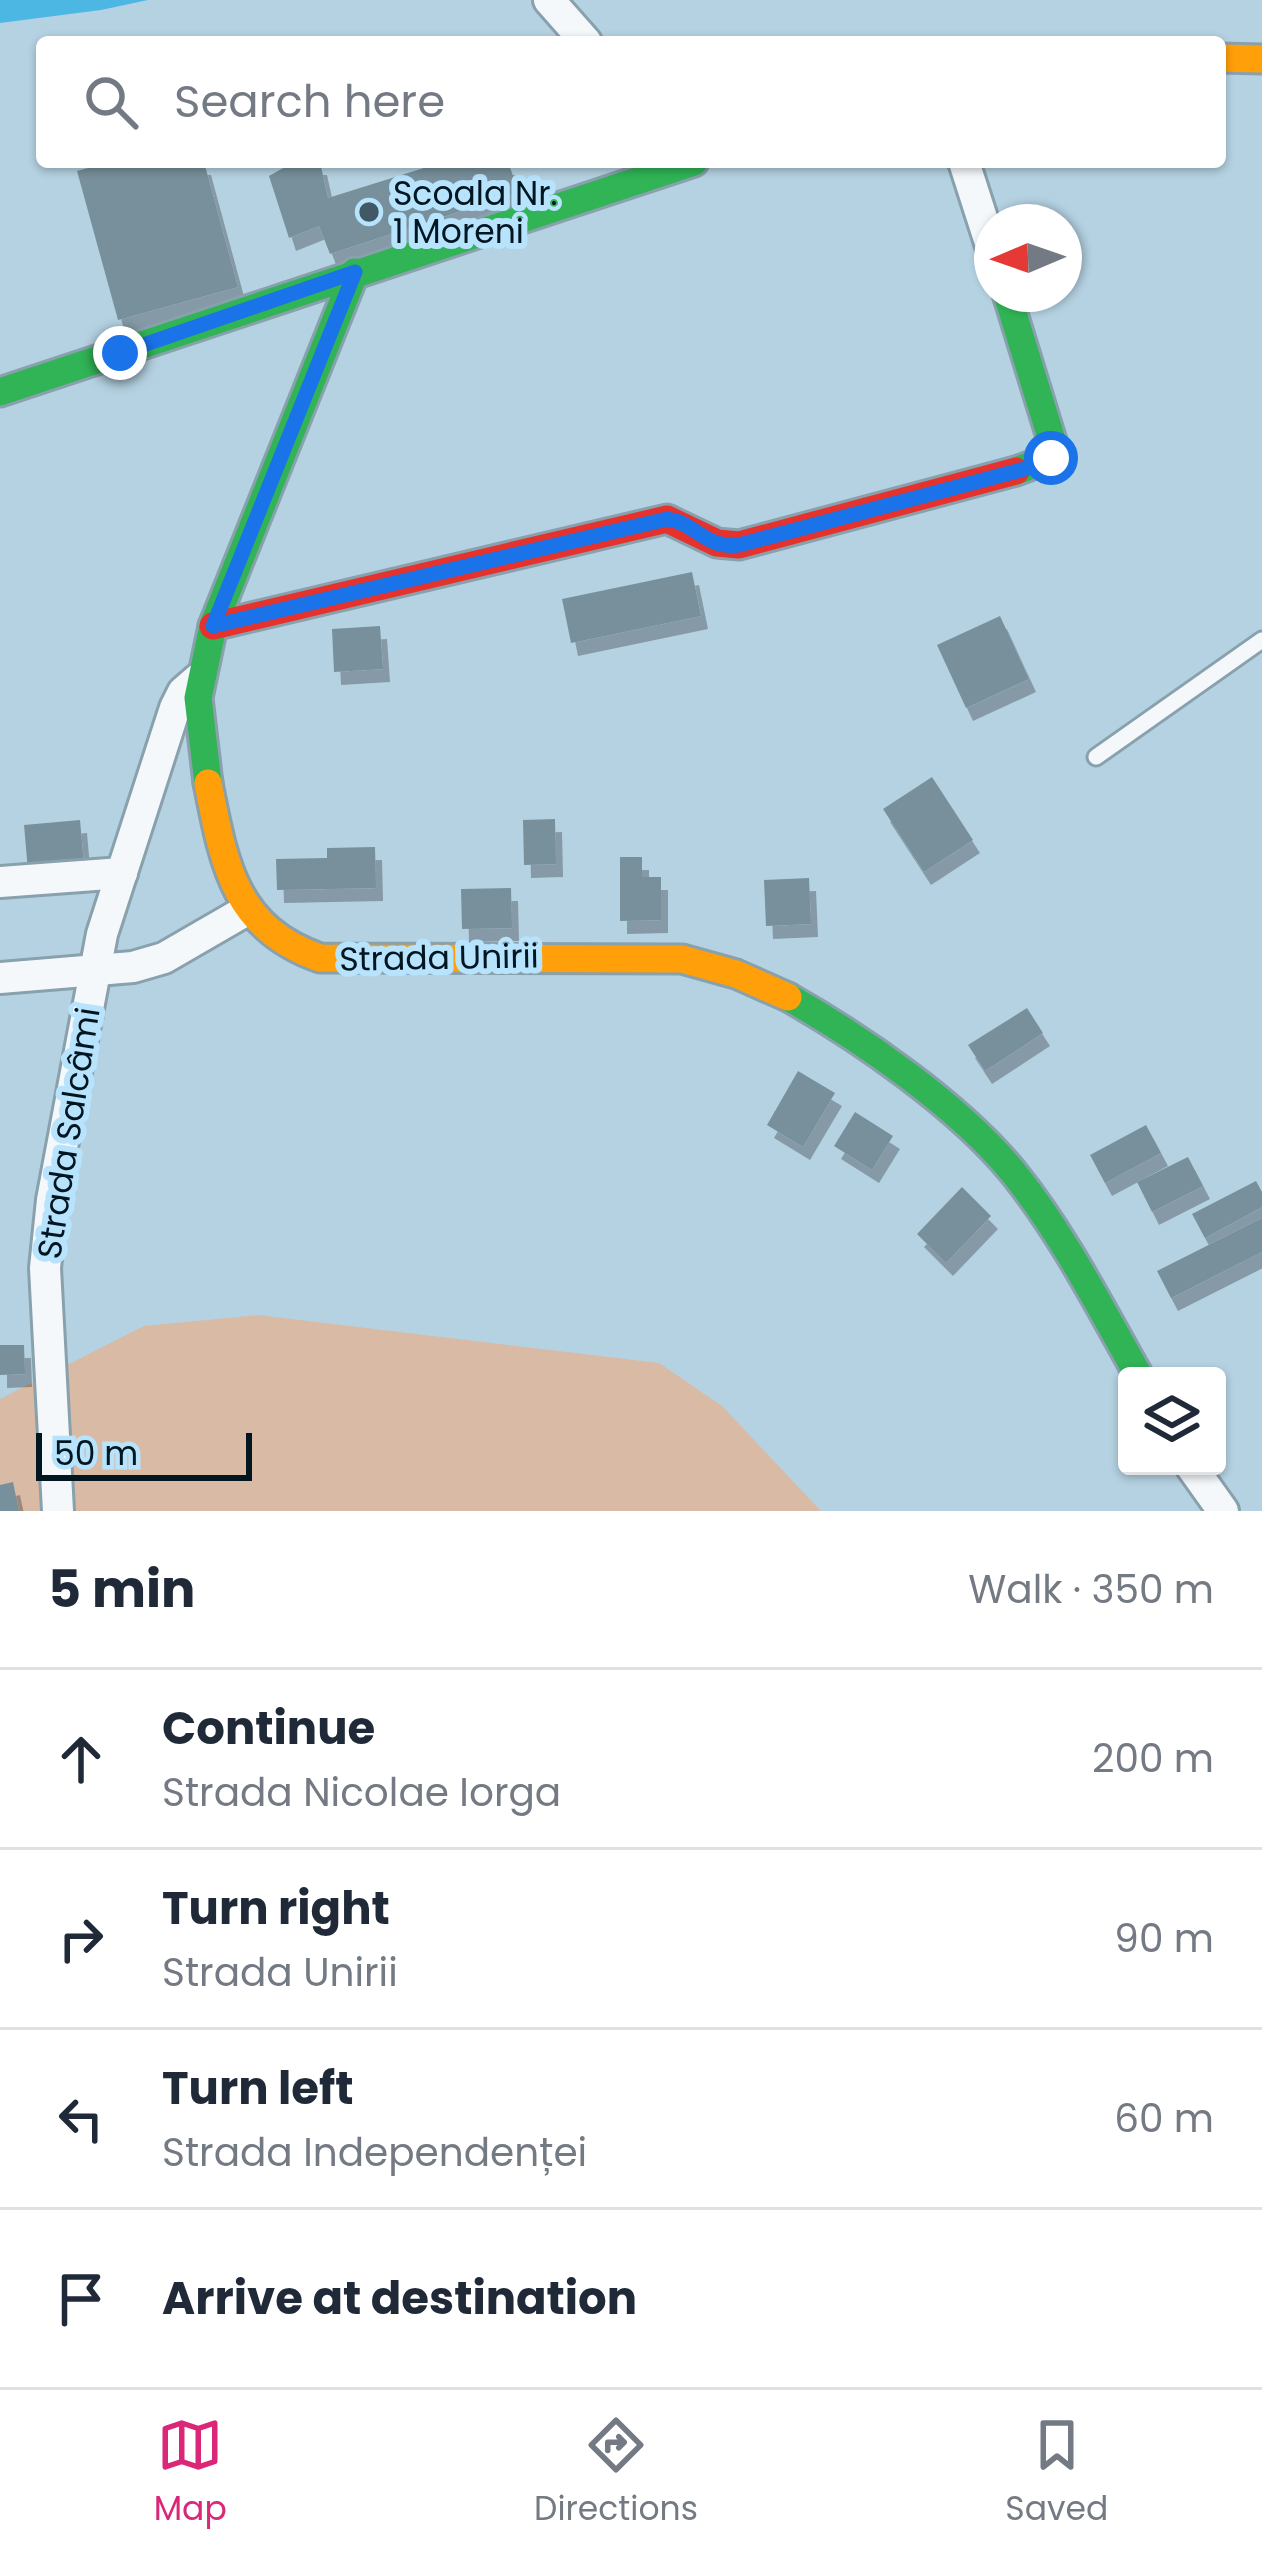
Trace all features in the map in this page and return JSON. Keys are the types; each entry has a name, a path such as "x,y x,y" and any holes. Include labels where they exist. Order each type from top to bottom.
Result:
{"street":[{"path":"549,0 581,36"},
{"path":"1226,58 1262,59"},
{"path":"0,392 670,168"},
{"path":"966,168 978,204"},
{"name":"Strada Unirii","path":"355,272 213,626 201,676 198,709 222,855 247,910 290,948 320,958 682,959 730,969 802,1002 957,1114 994,1152 1070,1254 1134,1367"},
{"path":"213,626 667,519 678,520 706,541 723,547 739,545 1036,466 1051,458 1054,447 1012,312"},
{"name":"Strada Salcâmi","path":"58,1511 45,1268 62,1135 94,972 122,873 175,708 183,692 201,676"},
{"path":"0,882 122,873"},
{"name":"Strada Salcâmi","path":"94,972 164,958 247,910"},
{"path":"0,978 94,972"},
{"path":"1197,1475 1223,1511"}],"lane":[{"path":"1096,757 1262,640"}],"shaded area":[{"path":"258,1315 659,1363 722,1406 821,1511 0,1511 0,1399 144,1326"}],"water":[{"path":"0,0 148,0 0,23"}],"building":[{"path":"206,168 238,287 118,320 77,171"},
{"name":"Scoala Nr. 1 Moreni","path":"283,168 321,168 328,198 424,168 510,168 519,192 330,254 319,226 289,238 269,176"},
{"path":"692,572 701,616 571,643 562,599"},
{"path":"1000,616 1029,679 966,708 937,645"},
{"path":"380,626 383,669 334,672 332,629"},
{"path":"932,777 973,840 924,872 883,809"},
{"path":"555,819 556,864 524,865 523,820"},
{"path":"80,820 84,866 28,871 24,825"},
{"path":"375,847 376,888 277,890 276,859 327,858 327,848"},
{"path":"620,857 642,857 642,877 661,877 661,920 620,921"},
{"path":"809,878 811,924 766,926 764,880"},
{"path":"511,888 512,928 462,929 461,889"},
{"path":"1027,1008 1043,1033 985,1071 968,1045"},
{"path":"798,1071 835,1093 803,1147 767,1125"},
{"path":"855,1112 893,1136 872,1170 834,1146"},
{"path":"1146,1125 1161,1153 1105,1183 1090,1155"},
{"path":"1188,1157 1203,1186 1152,1212 1137,1182"},
{"path":"1256,1181 1262,1207 1205,1238 1192,1214"},
{"path":"962,1187 991,1216 946,1263 917,1234"},
{"path":"1262,1218 1262,1252 1171,1298 1157,1271"},
{"path":"0,1345 24,1345 25,1374 0,1375"},
{"path":"13,1482 19,1511 0,1511 0,1485"}],"traffic: fast":[{"path":"0,392 676,168"},
{"path":"208,783 198,698 213,626 355,272"},
{"path":"1013,312 1054,447 1051,458 1016,471"},
{"path":"788,997 908,1075 991,1147 1048,1220 1134,1367"}],"traffic: slow":[{"path":"1226,58 1262,59"},
{"path":"208,783 228,866 251,911 291,945 320,958 682,959 736,974 788,997"}],"traffic: jam":[{"path":"213,626 667,519 717,543 739,545 1016,471"}],"place":[{"name":"Scoala Nr. 1 Moreni","path":"369,212"}],"route":[{"path":"120,353 355,272 213,626 667,519 678,520 706,541 723,547 739,545 1036,466 1051,458"}]}
